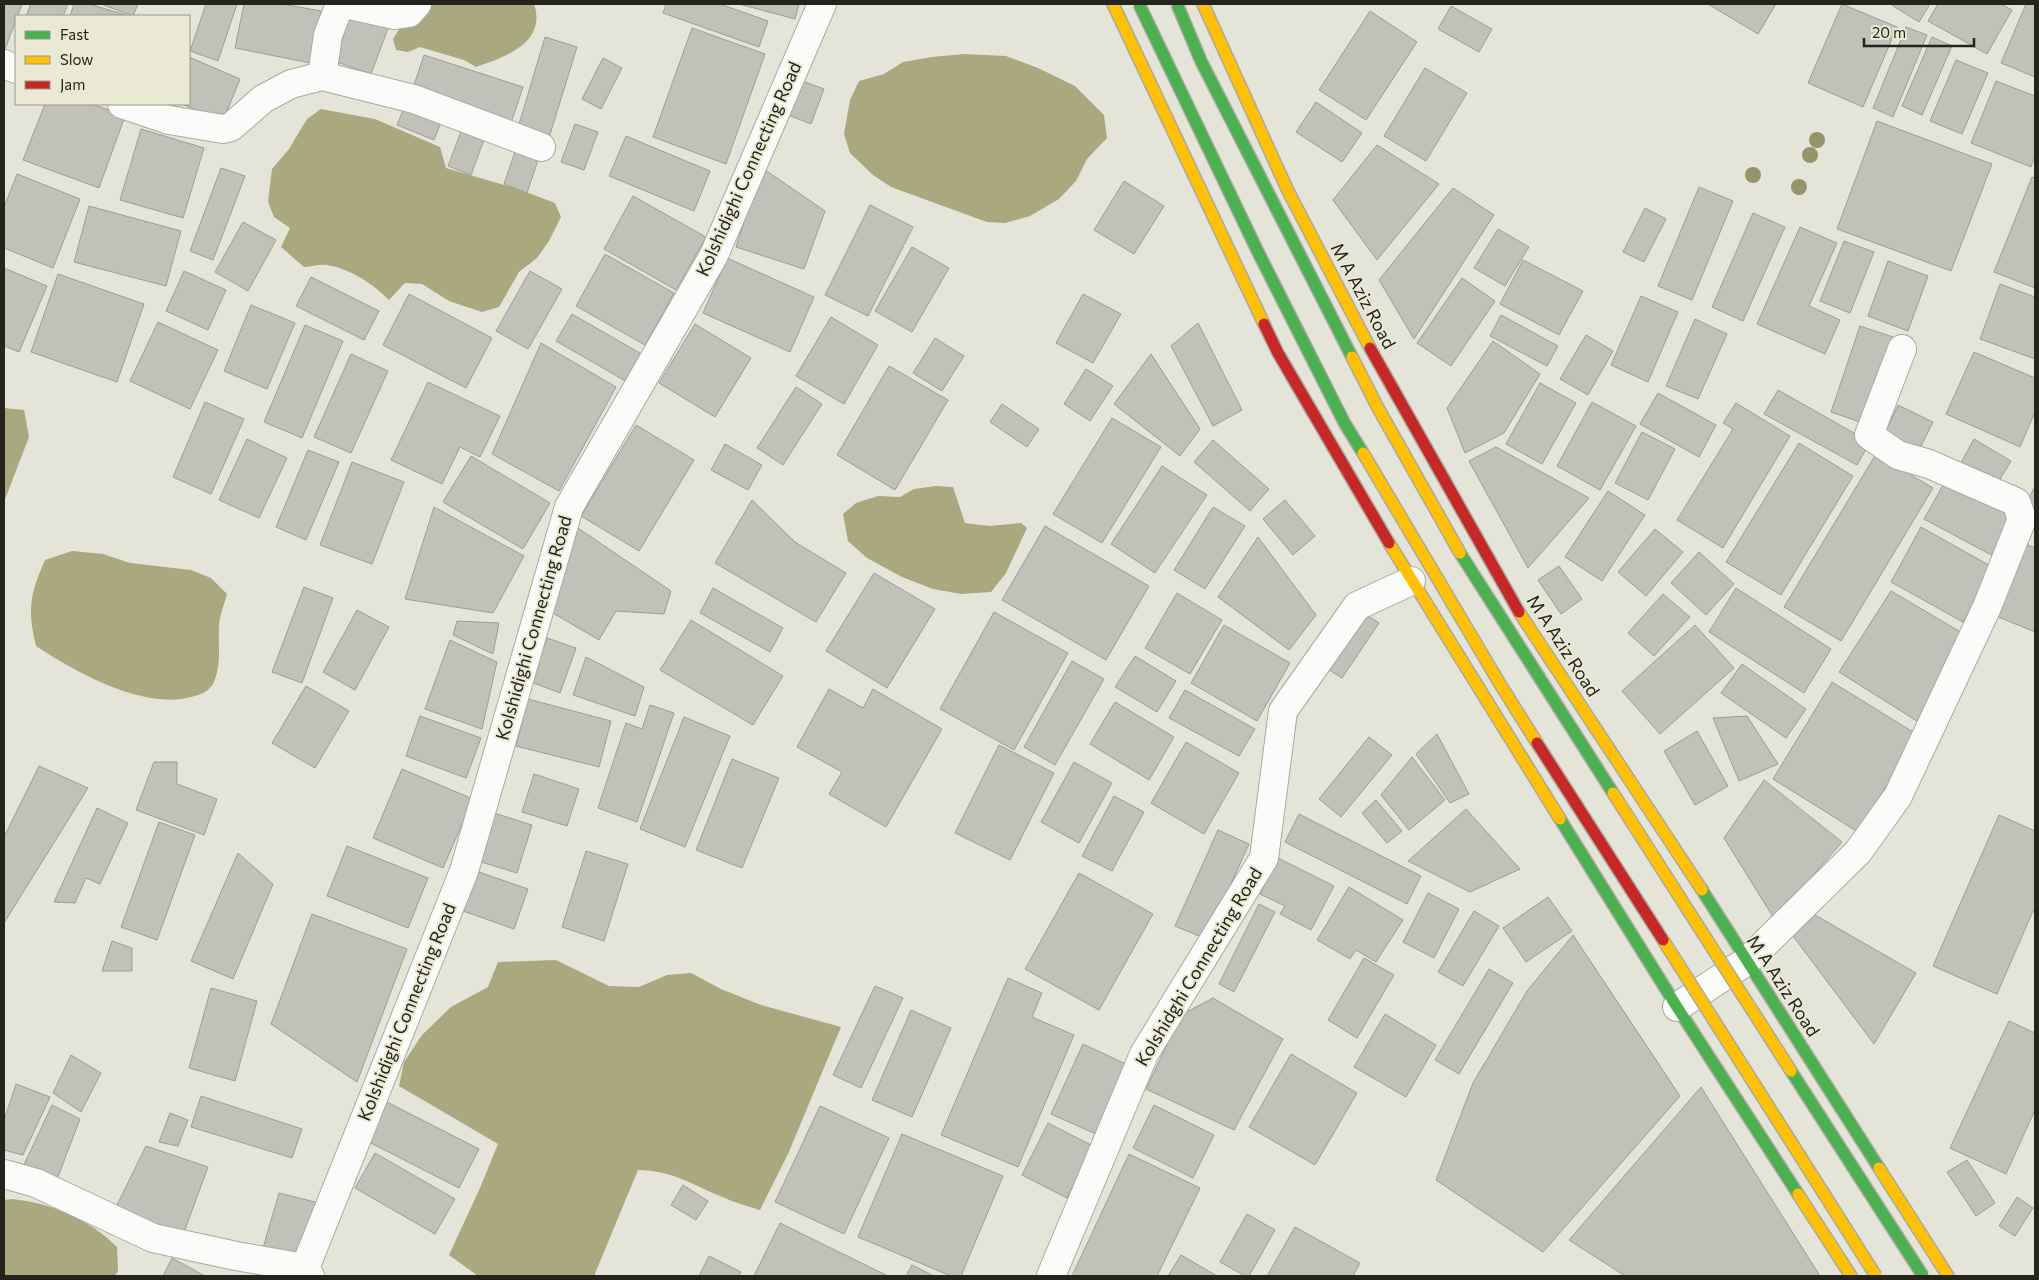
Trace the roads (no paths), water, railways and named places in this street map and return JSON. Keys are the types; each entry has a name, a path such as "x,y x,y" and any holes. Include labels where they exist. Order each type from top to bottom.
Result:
{"main road":[{"path":"1113,4 1278,353 1411,581 1677,1006 1851,1276"},
{"path":"1138,4 1252,241 1345,424 1500,684 1876,1276"},
{"path":"1176,4 1201,61 1288,235 1378,408 1474,577 1923,1276"},
{"name":"M A Aziz Road","path":"1203,4 1284,182 1350,310 1521,616 1661,826 1948,1276"}],"street":[{"path":"322,76 328,35 340,4"},
{"path":"345,4 395,15 409,13 417,4"},
{"name":"Kolshidighi Connecting Road","path":"308,1272 464,871 569,507 714,255 822,4"},
{"path":"125,105 169,120 223,129 231,127 262,98 291,84 322,76 414,99 541,148"},
{"path":"1677,1006 1747,961 1858,852 1898,796 1987,607 2022,520 2016,502 1928,464 1898,455 1869,435 1902,349"},
{"name":"Kolshidghi Connecting Road","path":"1051,1276 1144,1054 1264,858 1283,711 1357,606 1411,581"},
{"path":"4,1174 36,1182 153,1238 308,1272"}]}
